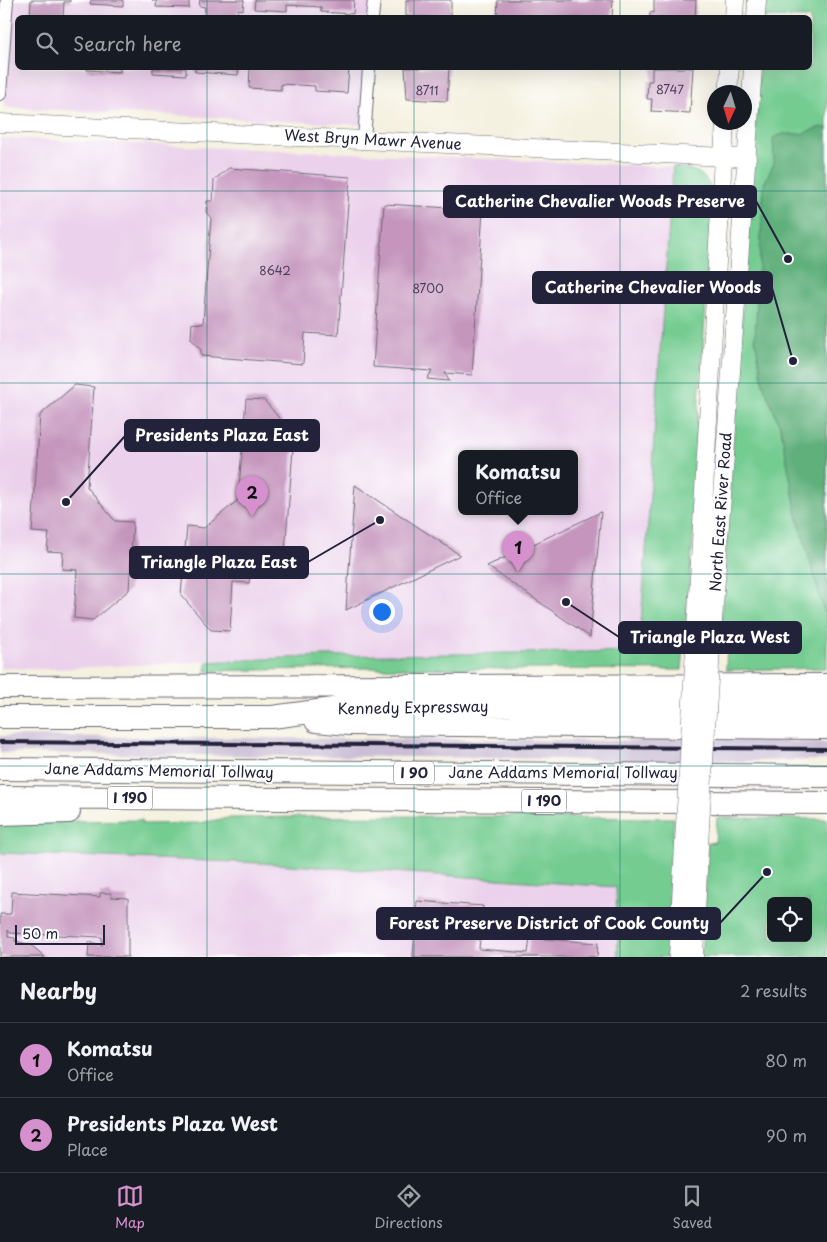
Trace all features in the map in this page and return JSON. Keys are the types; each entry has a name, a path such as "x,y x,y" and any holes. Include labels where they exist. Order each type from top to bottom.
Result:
{"highway":[{"path":"0,687 827,685"},
{"name":"Kennedy Expressway","path":"0,717 272,718 348,707 607,705 827,707"},
{"path":"272,718 349,724 827,728"},
{"name":"Jane Addams Memorial Tollway","path":"0,769 827,776"},
{"name":"I 190","path":"0,797 827,803"},
{"path":"0,814 117,810 261,799"}],"main road":[{"path":"734,15 735,0"},
{"path":"756,15 757,0"},
{"path":"729,85 730,70"},
{"name":"North East River Road","path":"703,648 747,158 753,70"},
{"name":"West Bryn Mawr Avenue","path":"0,124 747,158"},
{"name":"North East River Road","path":"678,957 692,826 703,648 725,130"},
{"name":"North East River Road","path":"692,826 694,957"}],"street":[{"path":"0,94 7,0"},
{"path":"372,15 374,0"},
{"path":"364,140 369,70"}],"shaded area":[{"path":"11,0 372,0 371,15 15,15 15,70 368,70 365,125 4,107"},
{"path":"0,138 673,167 639,651 324,656 51,669 0,668"},
{"path":"0,736 645,741 675,738 725,739 827,743 827,760 672,762 513,758 0,753"},
{"path":"0,853 260,863 616,887 618,957 0,957"}],"green space":[{"path":"762,0 827,0 827,668 726,670 727,636 720,635 759,70 812,70 812,15 761,15"},
{"path":"821,127 827,128 827,622 797,515 781,429 763,384 755,338 764,184 774,163 773,138 783,134 801,134"},
{"path":"673,167 699,173 706,180 714,194 696,443 694,527 682,670 366,668 206,671 207,662 324,656 639,651"},
{"path":"383,816 674,818 667,957 618,957 616,887 260,863 0,853 0,822 142,820 142,824 199,823 227,818"},
{"path":"717,818 827,819 827,957 701,957 708,843 715,842"}],"building":[{"path":"31,0 70,0 70,2 64,2 63,15 30,15"},
{"path":"91,0 123,0 123,6 90,4"},
{"path":"152,0 189,0 189,8 156,7 157,2"},
{"path":"200,0 244,0 243,10 238,9 237,15 204,15 205,7 199,6"},
{"path":"255,0 354,0 353,14 321,12 321,7 287,5 287,11 254,9"},
{"path":"406,0 451,0 451,15 406,15"},
{"path":"498,0 613,0 612,15 497,15"},
{"path":"654,0 696,0 695,15 650,15 650,12 654,13"},
{"path":"87,70 120,70 120,72"},
{"path":"153,70 186,70 186,75 153,73"},
{"path":"195,70 239,70 238,75 195,72"},
{"path":"250,70 349,70 347,93 315,91 315,86 281,84 281,90 249,88"},
{"path":"405,70 449,70 447,101 407,99"},
{"path":"652,70 693,70 690,113 651,111 652,99 647,99 648,81 652,81"},
{"path":"229,168 350,177 338,335 305,333 303,364 201,356 201,350 191,339 192,323 203,324 211,218 206,212 207,201 213,201 214,180"},
{"path":"384,204 483,210 472,375 445,373 449,381 427,379 432,371 373,367"},
{"path":"75,385 94,387 87,487 115,521 133,522 129,590 93,620 74,618 77,570 62,569 63,552 47,551 49,533 32,532 40,415"},
{"path":"246,399 264,400 294,436 285,552 268,551 267,568 251,567 249,583 233,582 230,631 211,630 181,595 187,526 204,528 238,500"},
{"path":"355,485 460,555 346,610"},
{"path":"601,512 590,637 487,566"},
{"path":"12,892 100,897 100,893 111,893 111,897 128,898 128,957 88,957 89,942 102,945 102,937 10,933 8,930 8,937 31,945 45,957 0,957 0,914 11,914"},
{"path":"417,901 483,906 479,949 528,953 530,938 598,943 597,957 413,957"}],"railway":[{"path":"0,742 827,749"}],"place":[{"name":"Catherine Chevalier Woods Preserve","path":"788,259"},
{"name":"Catherine Chevalier Woods","path":"793,361"},
{"name":"Presidents Plaza East","path":"66,502"},
{"name":"Presidents Plaza West","path":"252,517"},
{"name":"Triangle Plaza East","path":"380,520"},
{"name":"Komatsu","path":"518,572"},
{"name":"Triangle Plaza West","path":"566,602"},
{"name":"Forest Preserve District of Cook County","path":"767,872"}]}
